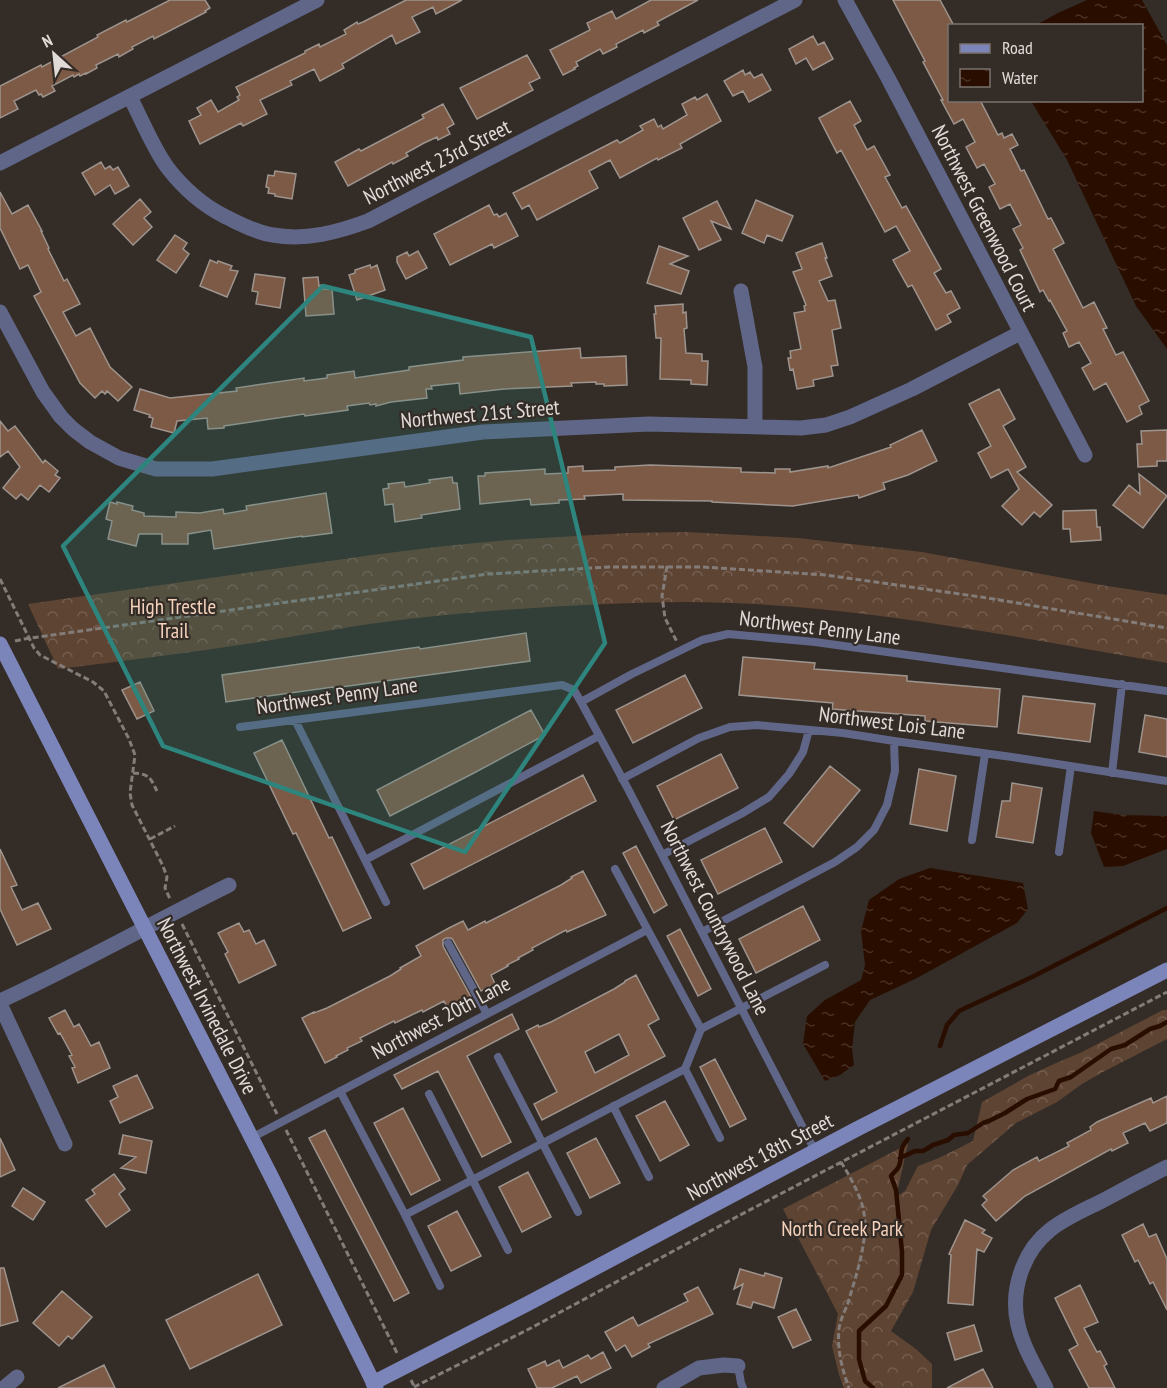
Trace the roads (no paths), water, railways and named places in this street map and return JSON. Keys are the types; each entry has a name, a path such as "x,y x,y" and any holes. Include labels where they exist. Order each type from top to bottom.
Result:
{"main road":[{"name":"Northwest Irvinedale Drive","path":"5,644 144,927 375,1385"},
{"name":"Northwest 18th Street","path":"375,1385 404,1367 815,1151 1167,970"}],"street":[{"path":"0,163 317,0"},
{"name":"Northwest 23rd Street","path":"130,97 166,166 193,196 212,210 248,228 274,235 322,235 377,217 795,0"},
{"name":"Northwest Greenwood Court","path":"845,0 1084,455"},
{"path":"741,291 755,367 755,426"},
{"name":"Northwest 21st Street","path":"0,312 44,392 61,417 73,429 100,448 119,458 156,469 212,470 483,432 649,424 801,428 826,425 850,417 912,389 1020,333"},
{"path":"65,1144 0,1003 229,885"},
{"path":"1046,1388 1024,1344 1015,1310 1019,1280 1029,1254 1038,1241 1058,1224 1167,1167"},
{"path":"664,1388 699,1368 738,1366"},
{"path":"4,1388 17,1377"}],"lane":[{"name":"Northwest Penny Lane","path":"240,727 562,685 574,690 581,702 702,639 728,634 816,642 1167,692"},
{"path":"1112,773 1122,684"},
{"name":"Northwest Countrywood Lane","path":"581,702 815,1151"},
{"path":"295,720 386,902"},
{"name":"Northwest Lois Lane","path":"622,779 699,738 730,727 757,725 843,733 1167,782"},
{"path":"662,855 770,797 803,752 809,730"},
{"path":"365,860 599,736"},
{"path":"702,932 835,862 857,847 874,830 887,805 895,771 894,741"},
{"path":"972,840 985,753"},
{"path":"1059,852 1071,766"},
{"path":"615,869 701,1029"},
{"name":"Northwest 20th Lane","path":"251,1138 647,930"},
{"path":"448,943 487,1014"},
{"path":"405,1215 685,1069 701,1029 825,965"},
{"path":"498,1057 578,1212"},
{"path":"685,1069 720,1138"},
{"path":"340,1091 440,1286"},
{"path":"429,1094 508,1250"},
{"path":"613,1107 649,1177"},
{"path":"738,1366 743,1388"}],"water":[{"path":"1087,0 1142,0 1167,45 1167,349 1136,306 1067,160 1032,102 1143,102 1143,24 1038,24"},
{"path":"1094,811 1122,815 1167,816 1167,849 1123,866 1104,867 1091,833"},
{"path":"930,868 1023,883 1028,909 1017,923 917,978 870,1000 855,1022 852,1049 854,1065 840,1075 825,1081 803,1044 807,1016 825,1000 861,980 865,965 861,931 869,900 899,879"}],"waterway":[{"path":"940,1046 947,1025 959,1011 1034,976 1167,908"},
{"path":"900,1158 915,1151 923,1151 954,1135 968,1133 1027,1099 1055,1089 1059,1081 1071,1077 1111,1049 1125,1045 1150,1029 1167,1022"},
{"path":"873,1388 865,1381 859,1359 859,1331 886,1306 902,1275 896,1190 891,1176 898,1168 903,1147 908,1139"}],"park label":[{"name":"High Trestle Trail","path":"173,619"},
{"name":"North Creek Park","path":"842,1229"}]}
